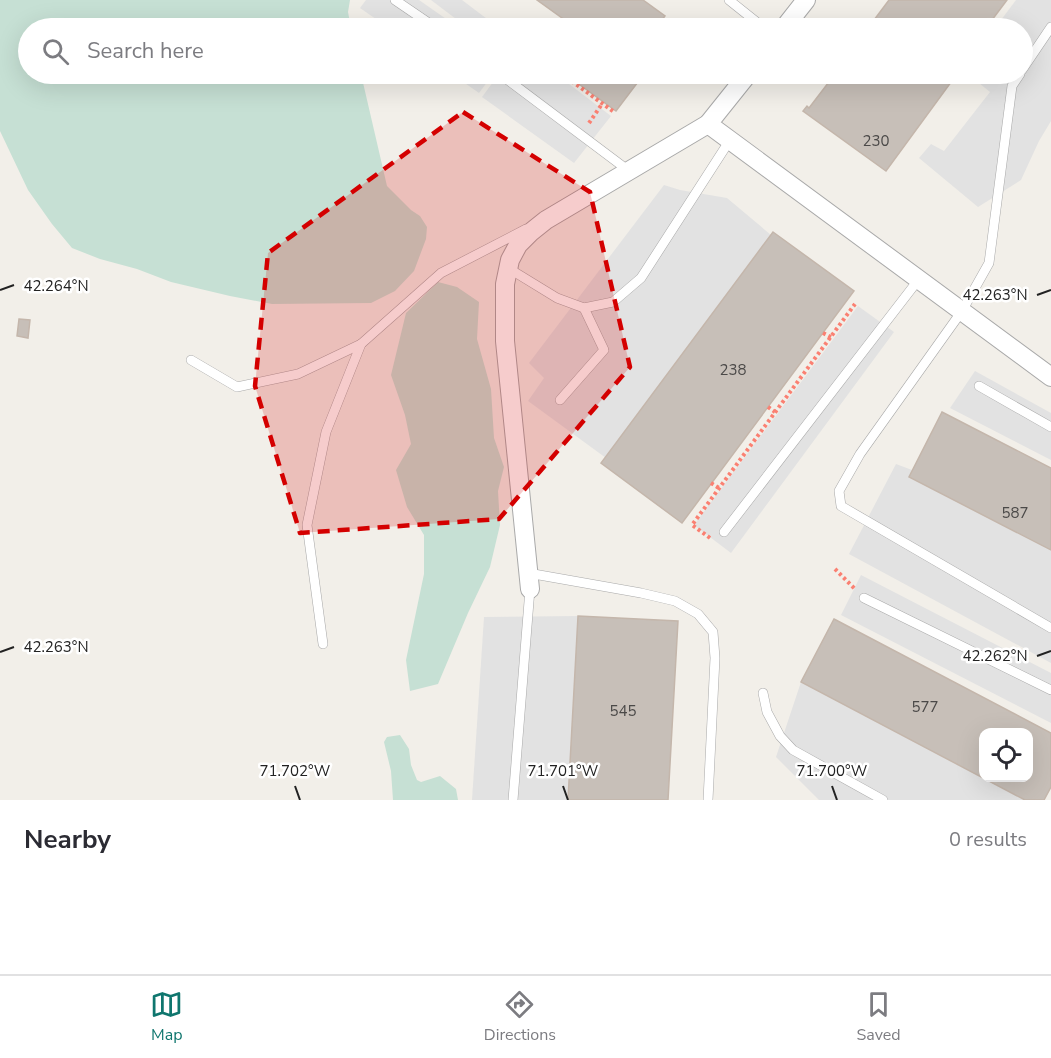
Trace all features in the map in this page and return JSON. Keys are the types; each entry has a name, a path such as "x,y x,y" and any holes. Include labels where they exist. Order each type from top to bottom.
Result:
{"street":[{"path":"792,18 806,0"},
{"path":"529,581 505,341 506,284 508,268 514,253 531,232 555,215 708,124 740,84"},
{"path":"708,124 1050,374"}],"lane":[{"path":"395,0 421,18"},
{"path":"729,0 752,18"},
{"path":"1033,55 1051,27"},
{"path":"513,84 629,171"},
{"path":"1013,84 989,263 962,311 860,454 839,491 841,506 1051,628"},
{"path":"508,268 556,298 584,308 613,302 641,278 730,140"},
{"path":"191,360 237,387 298,374 361,344 441,273 555,215"},
{"path":"724,531 919,279"},
{"path":"560,400 604,350 584,308"},
{"path":"323,644 308,525 326,432 361,344"},
{"path":"979,386 1051,427"},
{"path":"513,800 529,581 641,593 675,601 698,614 713,632 715,658 708,800"},
{"path":"864,598 1051,690"},
{"path":"763,693 767,712 780,736 793,750 883,800"}],"path":[{"path":"575,84 614,112"},
{"path":"580,134 602,104"},
{"path":"724,531 713,540 692,525 855,304"},
{"path":"823,333 831,337"},
{"path":"768,407 775,412"},
{"path":"711,483 719,488"},
{"path":"835,568 864,598"}],"highlighted area":[{"path":"463,112 590,192 630,367 499,519 300,533 255,386 268,253"}],"green space":[{"path":"0,0 350,0 349,18 18,18 18,84 363,84 387,186 420,216 427,227 426,239 414,271 395,291 371,303 272,304 171,282 72,248 28,190 0,131"},
{"path":"438,282 457,287 479,302 477,339 491,389 494,438 504,467 498,491 500,525 490,567 438,684 410,691 406,660 424,574 424,535 407,507 396,470 411,444 405,415 391,375 406,313"},
{"path":"400,735 409,749 411,765 417,780 421,782 440,776 456,789 458,800 393,800 391,771 384,742 387,737"}],"shaded area":[{"path":"366,0 419,0 445,18 374,18 360,8"},
{"path":"431,0 462,0 486,18 455,18"},
{"path":"1016,0 1051,0 1051,121 1021,180 978,207 919,158 931,144 944,151 990,92 980,84 1033,84 1033,18 1002,18"},
{"path":"466,84 486,84 479,93"},
{"path":"492,84 569,84 611,116 574,163 482,97"},
{"path":"664,185 727,198 771,235 606,458 528,401 544,378 529,363"},
{"path":"858,306 894,332 731,553 694,525"},
{"path":"975,371 1051,413 1051,460 950,408"},
{"path":"896,464 912,470 909,477 1051,550 1051,663 849,554"},
{"path":"861,575 1051,673 1051,723 841,615"},
{"path":"578,616 568,800 472,800 484,617"},
{"path":"801,682 979,776 979,782 991,782 1025,800 819,800 776,757"}],"building":[{"path":"537,0 643,0 665,16 664,18 562,18"},
{"path":"889,0 1007,0 994,18 876,18"},
{"path":"579,84 636,84 616,111"},
{"path":"827,84 950,84 886,171 803,111 807,106 809,108"},
{"path":"773,232 854,291 682,523 601,463"},
{"path":"19,319 30,320 28,338 17,336"},
{"path":"942,412 1051,468 1051,550 909,477"},
{"path":"578,616 678,621 668,800 568,800"},
{"path":"834,619 1051,733 1051,787 1044,800 1025,800 991,782 1033,782 1033,728 979,728 979,776 801,682"}]}
